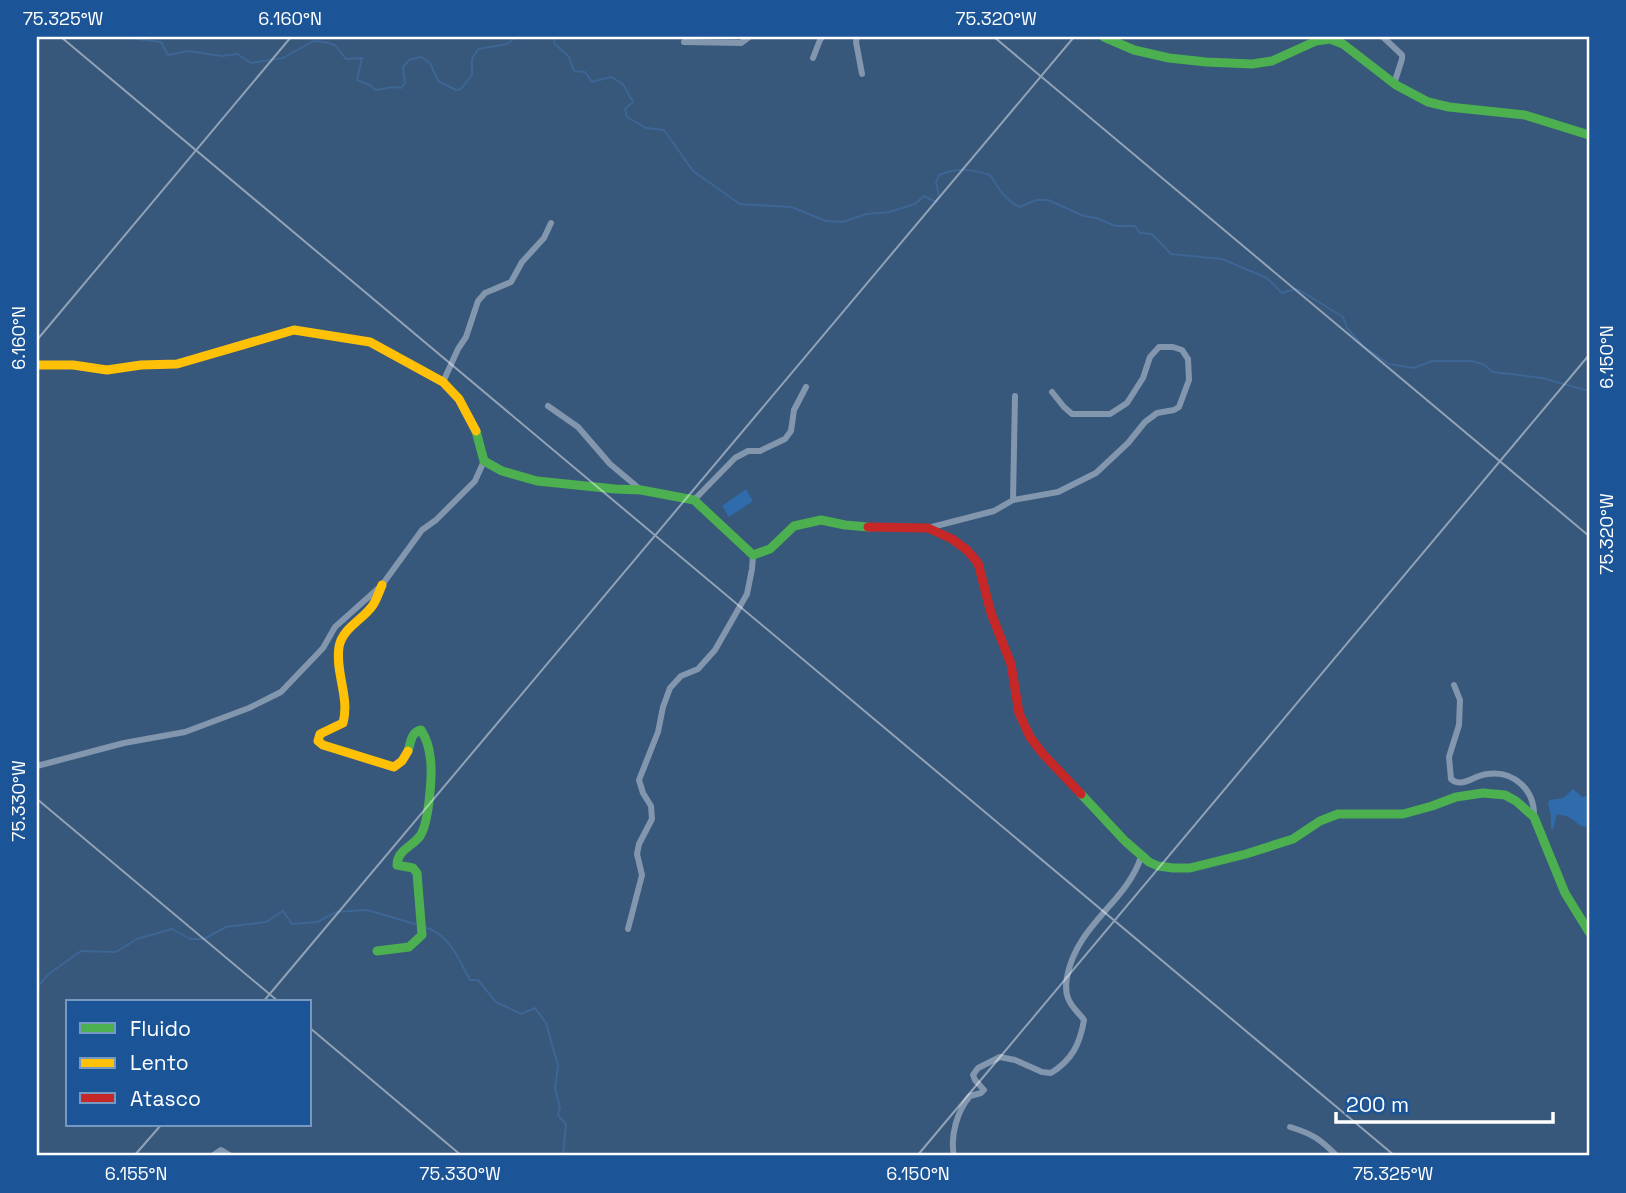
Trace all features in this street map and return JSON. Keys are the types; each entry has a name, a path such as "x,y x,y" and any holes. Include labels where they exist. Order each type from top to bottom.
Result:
{"street":[{"path":"684,42 741,43 749,37"},
{"path":"813,58 822,37"},
{"path":"857,37 862,74"},
{"path":"1104,37 1151,54 1215,63 1263,64 1319,40 1329,39 1349,49 1394,84 1420,99 1459,109 1502,111 1540,118 1589,135"},
{"path":"1383,37 1402,55 1394,84"},
{"path":"443,382 466,337 478,301 485,293 511,282 522,262 544,238 551,223"},
{"path":"37,365 73,365 107,370 177,364 294,330 370,342 443,382 459,398 476,429 484,461 475,481 436,520 422,530 382,585 373,605 344,635 339,649 347,714 343,723 318,737 318,741 323,745 394,767 401,764 405,758 416,731 421,730 427,739 431,762 422,834 396,859 397,865 413,867 417,873 422,935 409,947 377,951"},
{"path":"753,555 770,549 794,526 821,520 855,526 928,528 994,511 1013,500 1058,492 1096,472 1157,413 1179,407 1189,380 1188,359 1182,351 1172,347 1159,347 1150,357 1143,378 1128,403 1110,414 1072,414 1052,392"},
{"path":"694,500 735,458 748,450 760,451 785,439 790,431 794,410 806,387"},
{"path":"1013,500 1015,396"},
{"path":"548,406 578,427 610,464 641,489"},
{"path":"484,461 502,471 537,481 641,489 694,500 753,555"},
{"path":"928,528 952,539 978,563 991,613 1011,664 1019,713 1030,737 1125,841 1141,857 1158,866 1190,867 1246,854 1293,839 1320,821 1338,814 1403,814 1456,797 1475,794 1505,795 1534,817"},
{"path":"628,929 642,875 637,854 639,844 652,819 651,806 639,780 658,732 663,707 670,688 681,676 698,669 715,650 747,594 753,555"},
{"path":"37,766 124,743 185,732 281,692 323,648 335,627 382,585"},
{"path":"1454,685 1460,700 1459,725 1449,757 1451,779 1460,783 1493,773 1521,783 1531,796 1534,817 1565,893 1589,932"},
{"path":"954,1156 954,1129 961,1110 970,1096 984,1090 973,1075 978,1068 1000,1056 1051,1073 1075,1052 1084,1020 1068,999 1065,986 1070,962 1090,927 1137,870 1141,857"},
{"path":"1290,1127 1321,1140 1337,1156"},
{"path":"212,1156 221,1150 231,1156"}],"shaded area":[{"path":"746,489 753,501 729,517 722,506"},
{"path":"1573,789 1582,797 1589,796 1589,826 1581,826 1570,818 1557,814 1551,829 1548,803 1550,800 1563,798"}],"waterway":[{"path":"86,37 104,37"},
{"path":"121,37 161,42 168,55 188,51 222,56 237,54 251,63 283,58 313,41 324,42 335,45 346,59 362,58 357,80 375,90 401,88 405,83 403,67 409,60 421,57 430,63 438,81 456,90 461,89 472,75 472,59 478,49 507,44 516,37"},
{"path":"553,37 555,44 569,57 574,71 585,72 592,82 611,77 623,84 633,102 625,109 627,117 646,128 664,130 693,171 740,204 791,207 826,221 843,222 866,214 889,212 915,204 924,196 936,202 939,196 936,183 939,175 958,170 977,171 990,175 1006,197 1020,207 1036,200 1048,200 1116,226 1135,226 1140,233 1152,234 1171,254 1222,259 1267,278 1282,293 1296,289 1301,291 1343,317 1347,328 1363,346 1389,364 1414,368 1432,361 1471,361 1483,364 1493,372 1542,378 1589,391"},
{"path":"37,987 50,973 81,951 116,952 137,939 172,929 190,939 204,939 226,927 266,922 283,911 292,924 317,922 336,912 367,910 415,924"},
{"path":"424,927 447,941 470,980 478,980 496,1002 521,1014 535,1008 546,1023 558,1066 555,1089 560,1107 558,1115 566,1124 563,1156"}],"traffic: fast":[{"path":"1104,37 1134,50 1169,58 1252,64 1272,61 1316,41 1330,39 1343,44 1396,85 1428,102 1449,107 1525,115 1589,135"},
{"path":"476,431 484,461 502,471 537,481 641,490 694,500 753,555 770,549 794,526 821,520 868,527"},
{"path":"377,951 409,947 422,935 417,873 413,868 397,865 402,852 420,836 428,809 431,763 428,745 421,730 413,735 408,751"},
{"path":"1081,794 1125,841 1149,862 1173,868 1190,868 1293,839 1320,821 1338,814 1403,814 1456,797 1483,793 1505,795 1534,817 1565,893 1589,932"}],"traffic: slow":[{"path":"37,365 73,365 107,370 177,364 294,330 370,342 443,382 459,399 476,431"},
{"path":"382,585 373,605 348,629 341,640 338,657 345,704 343,723 320,734 318,741 323,745 394,767 408,751"}],"traffic: jam":[{"path":"868,527 928,528 952,539 978,563 991,613 1011,664 1019,713 1030,737 1043,754 1081,794"}]}
